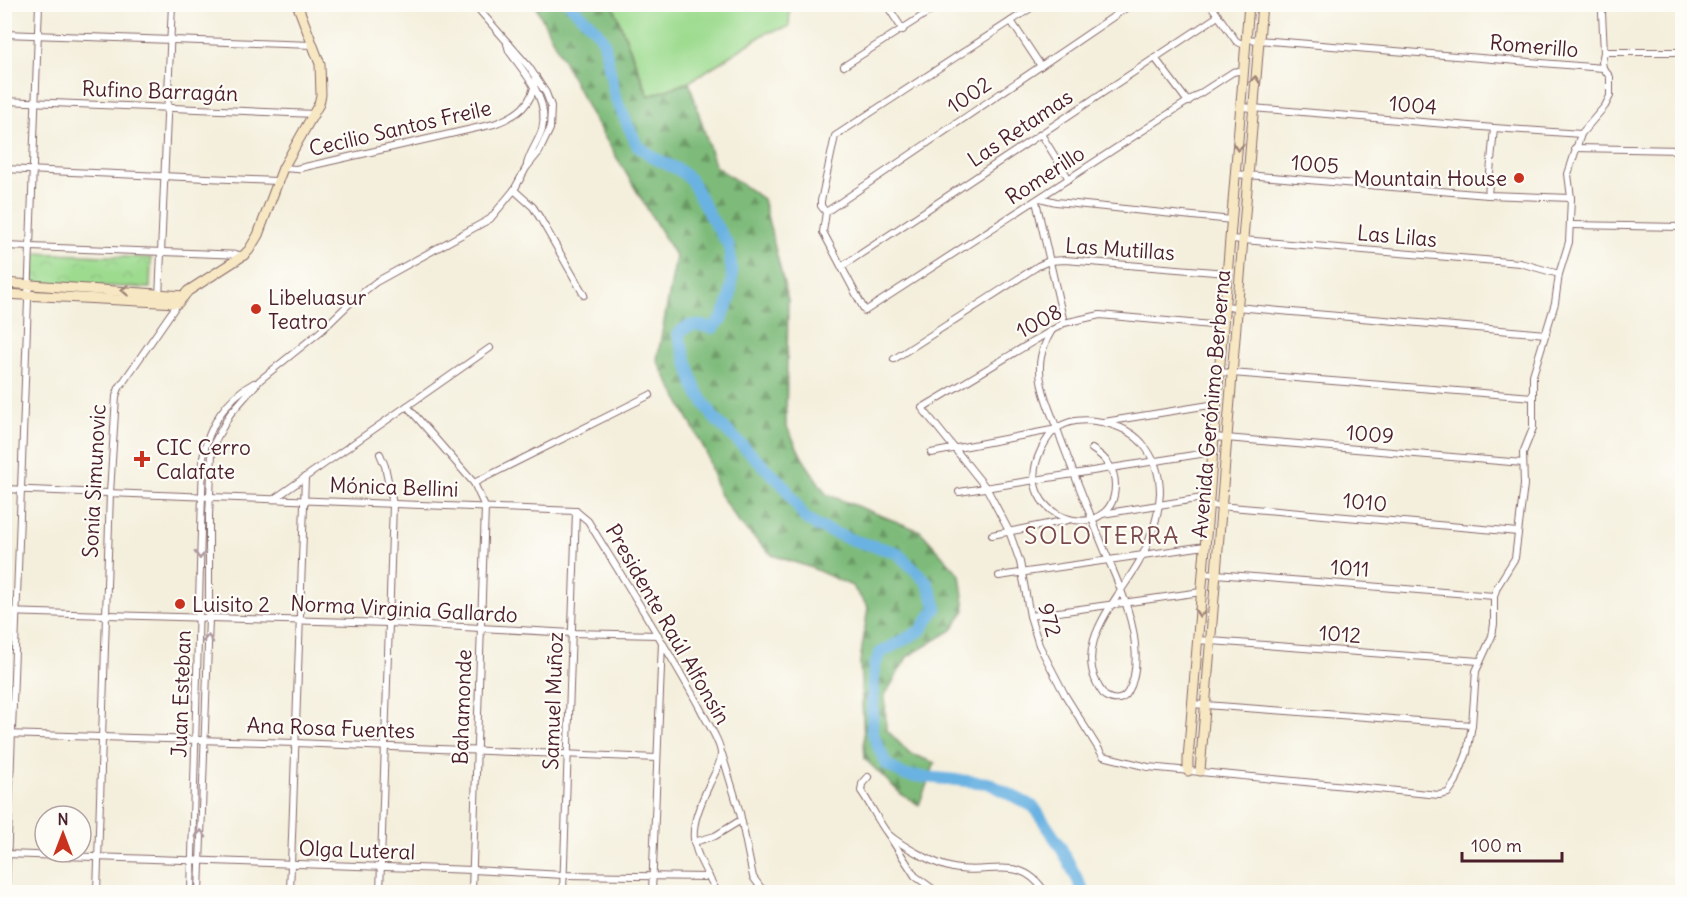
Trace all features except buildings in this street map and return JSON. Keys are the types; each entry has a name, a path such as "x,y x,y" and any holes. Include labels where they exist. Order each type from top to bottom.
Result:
{"street":[{"path":"6,892 8,734 16,613 39,4"},
{"path":"160,297 172,4"},
{"name":"Sonia Simunovic","path":"97,892 114,410 119,388 181,299 201,281 244,255 258,235 283,168 315,114 321,95 320,64 297,4"},
{"path":"260,380 321,331 362,292 376,282 490,219 514,190 538,152 550,124 549,100 536,77 474,4"},
{"path":"886,4 903,30"},
{"path":"844,66 941,4"},
{"path":"841,267 823,232 826,212 820,206 835,136 1037,4"},
{"name":"1002","path":"826,212 1132,4"},
{"path":"1210,4 1236,41 1246,42"},
{"name":"Avenida Gerónimo Berberna","path":"1188,771 1249,4"},
{"name":"Avenida Gerónimo Berberna","path":"1200,771 1262,4"},
{"path":"1192,704 1472,725 1476,671 1492,636 1494,596 1515,558 1524,485 1523,453 1533,428 1535,366 1555,303 1559,274 1569,242 1571,198 1568,174 1581,134 1605,106 1610,96 1610,77 1603,68 1602,62 1604,52 1602,13 1605,5 1598,4"},
{"name":"Las Retamas","path":"841,267 1218,16"},
{"path":"1011,21 1041,66"},
{"path":"4,34 313,45"},
{"name":"Romerillo","path":"1246,42 1259,40 1603,68"},
{"path":"506,42 509,51 535,87 542,107 541,132 526,168"},
{"path":"1604,52 1683,52"},
{"path":"1155,58 1188,102"},
{"name":"Romerillo","path":"841,267 865,311 1233,72 1244,70"},
{"name":"Cecilio Santos Freile","path":"283,168 296,170 494,124 512,117 525,106 535,87 536,77"},
{"name":"Rufino Barragán","path":"4,101 315,114"},
{"name":"1004","path":"1241,107 1581,134"},
{"path":"1488,195 1494,128"},
{"path":"1041,134 1070,179"},
{"path":"1575,148 1683,150"},
{"path":"4,169 278,181"},
{"name":"1005","path":"1235,174 1488,195 1571,198"},
{"path":"514,190 536,213 584,295"},
{"path":"1064,323 1049,261 1038,200 1232,220"},
{"path":"1571,225 1683,227"},
{"name":"Las Lilas","path":"1231,239 1520,263 1559,274"},
{"path":"4,246 244,255"},
{"name":"Las Mutillas","path":"894,359 1049,261 1065,260 1227,273"},
{"path":"4,283 181,299"},
{"path":"4,294 160,297"},
{"path":"1224,306 1546,334"},
{"name":"1008","path":"922,408 1064,323 1100,315 1223,326"},
{"path":"931,453 1057,429 1078,421 1116,427 1140,441 1153,461 1160,482 1159,505 1153,531 1142,555 1121,591 1112,604 1096,632 1091,663 1100,690 1105,696 1118,700 1124,698 1134,675 1133,634 1125,603 1121,591 1073,473 1057,429 1043,392 1039,366 1041,352 1053,329"},
{"path":"273,499 490,348"},
{"path":"1219,372 1533,397"},
{"name":"Juan Esteban","path":"191,892 203,458 211,430 225,409 237,395 260,380"},
{"name":"Juan Esteban","path":"199,892 209,618 212,453 219,432 230,414 260,380"},
{"path":"474,483 650,395"},
{"path":"1100,423 1216,404"},
{"name":"Bahamonde","path":"407,406 474,483 485,507 472,892"},
{"name":"972","path":"922,408 987,489 1009,531 1017,550 1030,616 1045,658 1103,756 1132,764 1188,771 1439,795 1448,793 1456,781 1467,753 1472,725"},
{"path":"1057,429 1040,451 1035,467 1035,480 1038,496 1043,503 1056,514 1069,519"},
{"name":"1009","path":"1214,437 1522,463"},
{"path":"992,535 1069,519 1092,520 1102,514 1115,493 1114,475 1102,456 1092,449"},
{"path":"959,492 1213,452"},
{"path":"380,454 385,466 393,504 380,892"},
{"path":"290,892 305,477"},
{"name":"Mónica Bellini","path":"4,489 576,511"},
{"name":"1010","path":"1102,514 1159,505 1209,501 1220,506 1518,532"},
{"name":"Samuel Muñoz","path":"563,892 576,511"},
{"name":"Presidente Raúl Alfonsín","path":"576,511 588,521 662,641 715,736 721,753 716,770 695,814 694,842 697,855 717,892"},
{"path":"999,576 1205,546"},
{"name":"1011","path":"1203,573 1494,596"},
{"path":"1030,616 1201,592"},
{"name":"Norma Virginia Gallardo","path":"4,612 389,623 481,629 658,635"},
{"name":"1012","path":"1197,639 1479,661"},
{"path":"652,892 662,641"},
{"name":"Ana Rosa Fuentes","path":"8,734 657,758"},
{"path":"721,753 741,820 753,877 761,888 767,891 782,892"},
{"path":"868,777 862,784 861,791 907,866 915,876 937,892"},
{"path":"694,842 715,836 741,820"},
{"path":"887,833 925,857 945,866 968,870 1016,868 1030,875 1045,892"},
{"name":"Olga Luteral","path":"6,854 564,875 709,877"}],"green space":[{"path":"535,5 613,5 648,96 689,82 715,166 763,199 788,300 786,425 803,459 826,494 920,531 960,575 965,610 952,630 907,657 885,695 886,729 909,753 935,763 919,805 901,794 865,759 860,662 868,607 852,586 812,568 772,555 739,523 718,492 706,452 657,360 676,257 589,111"},
{"path":"613,5 790,5 789,27 766,33 689,82 649,96"},
{"path":"34,253 151,258 150,288 33,283"}],"waterway":[{"path":"570,4 604,41 615,97 637,145 654,158 679,170 691,180 729,246 732,277 730,299 721,320 713,328 690,326 678,334 695,388 714,418 784,486 805,518 817,526 855,541 896,552 927,582 937,607 920,631 880,653 874,668 872,732 886,764 904,775 988,783 1034,807 1060,846 1084,892"}],"place":[{"name":"Mountain House","path":"1519,178"},
{"name":"Libeluasur Teatro","path":"256,309"},
{"name":"CIC Cerro Calafate","path":"142,459"},
{"name":"Luisito 2","path":"180,604"}],"district":[{"name":"SOLO TERRA","path":"1102,535"}]}
